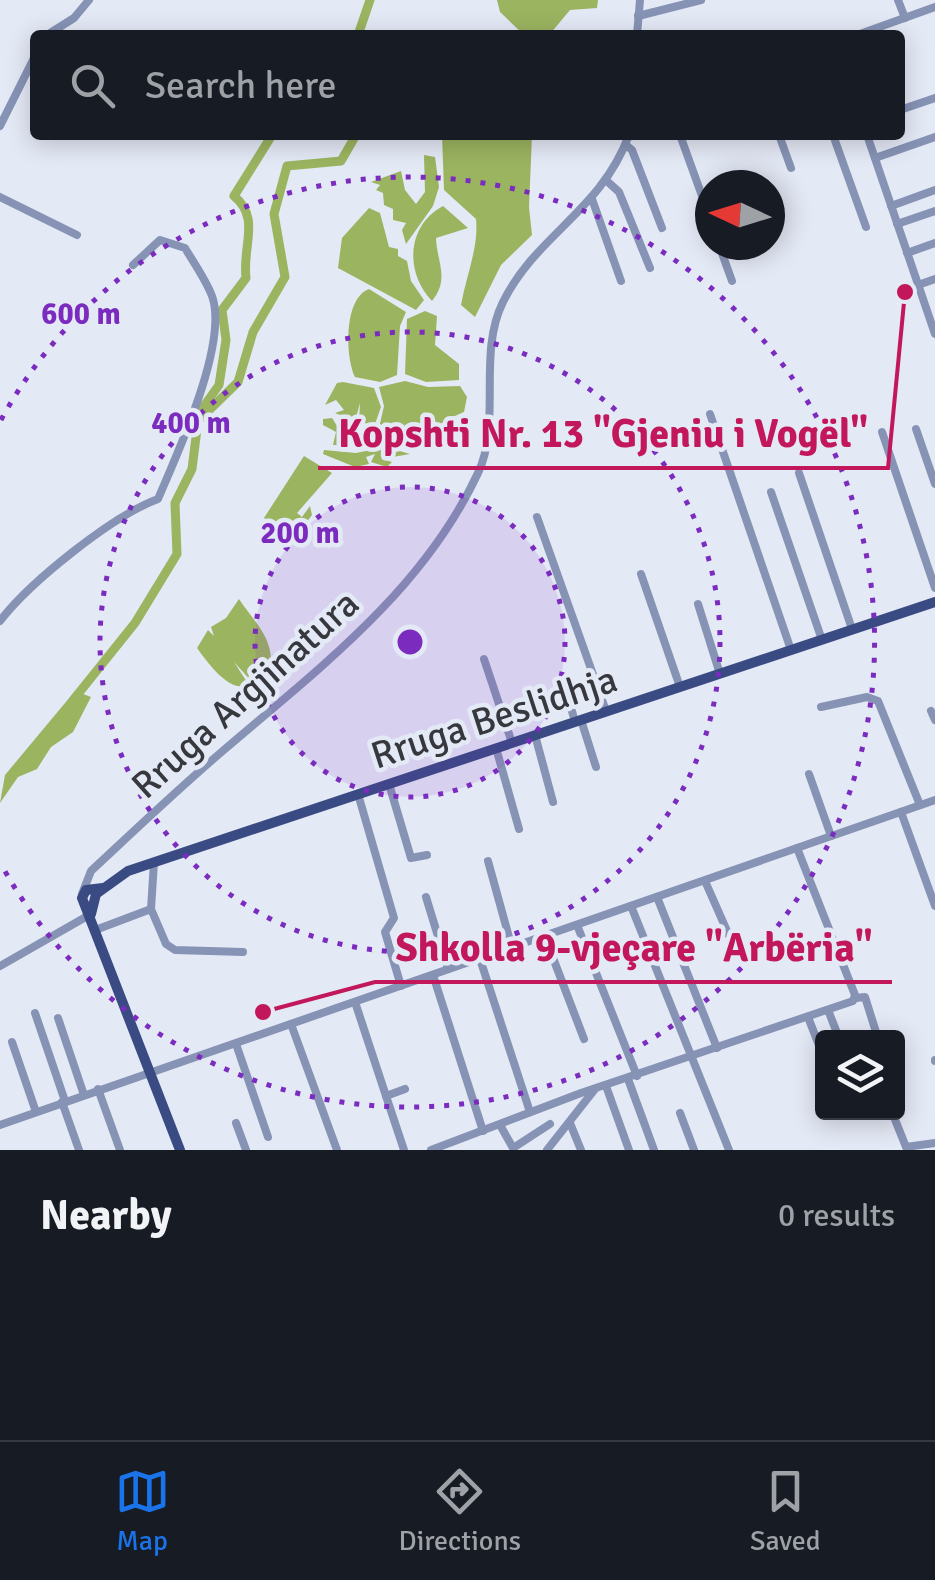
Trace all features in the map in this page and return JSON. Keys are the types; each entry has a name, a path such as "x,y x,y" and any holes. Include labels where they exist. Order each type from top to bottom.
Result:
{"main road":[{"name":"Rruga Beslidhja","path":"88,896 122,873 935,602"},
{"path":"88,896 180,1150"}],"street":[{"path":"55,30 74,18 89,0"},
{"path":"637,30 640,0"},
{"path":"638,16 701,0"},
{"path":"898,0 904,18"},
{"path":"871,30 935,7"},
{"path":"0,126 30,66"},
{"path":"905,108 935,98"},
{"path":"875,158 935,137"},
{"path":"627,140 662,228"},
{"name":"Rruga Argjinatura","path":"88,896 91,871 199,771 329,660 433,554 483,461 498,313 516,281 608,182 627,140"},
{"path":"682,140 695,176"},
{"path":"781,140 791,168"},
{"path":"835,140 866,226"},
{"path":"868,140 918,285 931,310 934,331"},
{"path":"608,182 619,192 650,268"},
{"path":"891,206 935,190"},
{"path":"0,196 78,235"},
{"path":"592,200 620,281"},
{"path":"897,224 935,211"},
{"path":"0,621 37,580 132,508 158,499 178,453 213,352 213,299 185,248 160,240 134,264"},
{"path":"907,253 935,243"},
{"path":"725,260 732,282"},
{"path":"918,285 935,279"},
{"path":"710,414 791,650"},
{"path":"916,429 935,484"},
{"path":"882,432 935,588"},
{"path":"799,472 852,630"},
{"path":"770,492 822,640"},
{"path":"537,517 606,712"},
{"path":"641,574 680,687"},
{"path":"698,604 720,674"},
{"path":"484,659 512,743"},
{"path":"565,686 596,767"},
{"path":"821,708 868,697 878,701 920,805"},
{"path":"535,735 553,802"},
{"path":"496,748 519,829"},
{"path":"808,774 831,836"},
{"path":"388,784 411,858 427,855"},
{"path":"358,794 394,918 385,936 400,986"},
{"path":"0,1125 935,800"},
{"path":"901,812 935,906"},
{"path":"797,848 854,999"},
{"path":"488,861 512,948"},
{"path":"154,862 151,909 166,944 175,950 242,952"},
{"path":"704,880 730,940"},
{"path":"426,897 448,970"},
{"path":"657,897 718,1048"},
{"path":"631,906 729,1150"},
{"path":"98,929 151,909"},
{"path":"0,966 92,914"},
{"path":"577,925 654,1150"},
{"path":"545,936 584,1039"},
{"path":"480,959 530,1112"},
{"path":"433,975 483,1131"},
{"path":"432,1150 854,999 865,998 875,1030"},
{"path":"354,1002 404,1150"},
{"path":"828,1010 836,1030"},
{"path":"35,1013 79,1150"},
{"path":"808,1016 815,1034"},
{"path":"58,1018 84,1094"},
{"path":"292,1024 337,1150"},
{"path":"12,1042 36,1112"},
{"path":"236,1044 268,1137"},
{"path":"606,1086 629,1150"},
{"path":"98,1089 120,1150"},
{"path":"386,1096 405,1089"},
{"path":"547,1150 594,1089"},
{"path":"680,1113 694,1150"},
{"path":"895,1120 906,1147 935,1143"},
{"path":"236,1123 246,1150"},
{"path":"570,1123 581,1150"},
{"path":"500,1125 513,1148 550,1124"},
{"path":"556,1139 560,1150"}],"shaded area":[{"path":"497,0 598,0 597,8 570,10 553,30 519,30 500,12"},
{"path":"442,140 532,140 532,235 501,265 475,317 461,305 474,251 476,219 444,190"},
{"path":"424,155 435,157 439,187 433,206 406,244 402,230 406,223 393,220 393,209 384,205 383,193 376,190 380,185 371,182 401,171 405,190 416,204 425,192"},
{"path":"443,206 468,228 436,238 441,278 432,301 417,277 414,250 422,225"},
{"path":"369,208 380,213 389,247 398,249 398,256 407,261 411,281 424,300 416,310 338,268 342,238"},
{"path":"369,289 406,312 400,326 397,375 380,382 355,377 349,355 351,315 361,294"},
{"path":"425,311 437,316 435,345 459,364 459,380 426,382 405,374 407,319"},
{"path":"405,381 428,387 460,386 467,397 464,412 448,419 452,424 464,420 462,439 410,447 404,443 407,433 401,433 394,443 366,433 366,429 379,428 384,406 379,387"},
{"path":"337,383 374,388 381,407 375,424 359,423 360,403 355,421 335,413 344,410 336,400 325,405"},
{"path":"332,418 339,429 349,433 360,428 361,438 380,446 333,445 336,432 323,425 323,419"},
{"path":"386,447 410,454 381,459 392,462 387,467 371,462 375,454 366,457 369,464 355,467 323,454 324,450 356,453"},
{"path":"304,456 332,473 297,513 302,517 310,506 312,515 294,539 264,518"},
{"path":"239,599 264,635 271,660 254,673 253,683 234,662 249,685 242,687 220,676 197,648 208,630 214,636 211,627 226,618"},
{"path":"75,691 91,697 73,732 51,747 37,769 18,777 0,803 5,775"}],"waterway":[{"path":"360,30 370,0"},
{"path":"74,699 135,623 177,554 175,503 192,469 199,413 219,385 226,340 222,310 246,278 249,223 234,196 269,140"},
{"path":"199,420 238,382 253,332 285,277 274,214 287,166 341,161 353,140"}],"place":[{"name":"Kopshti Nr. 13 \"Gjeniu i Vogël\"","path":"905,292"},
{"name":"Shkolla 9-vjeçare \"Arbëria\"","path":"263,1012"}]}
